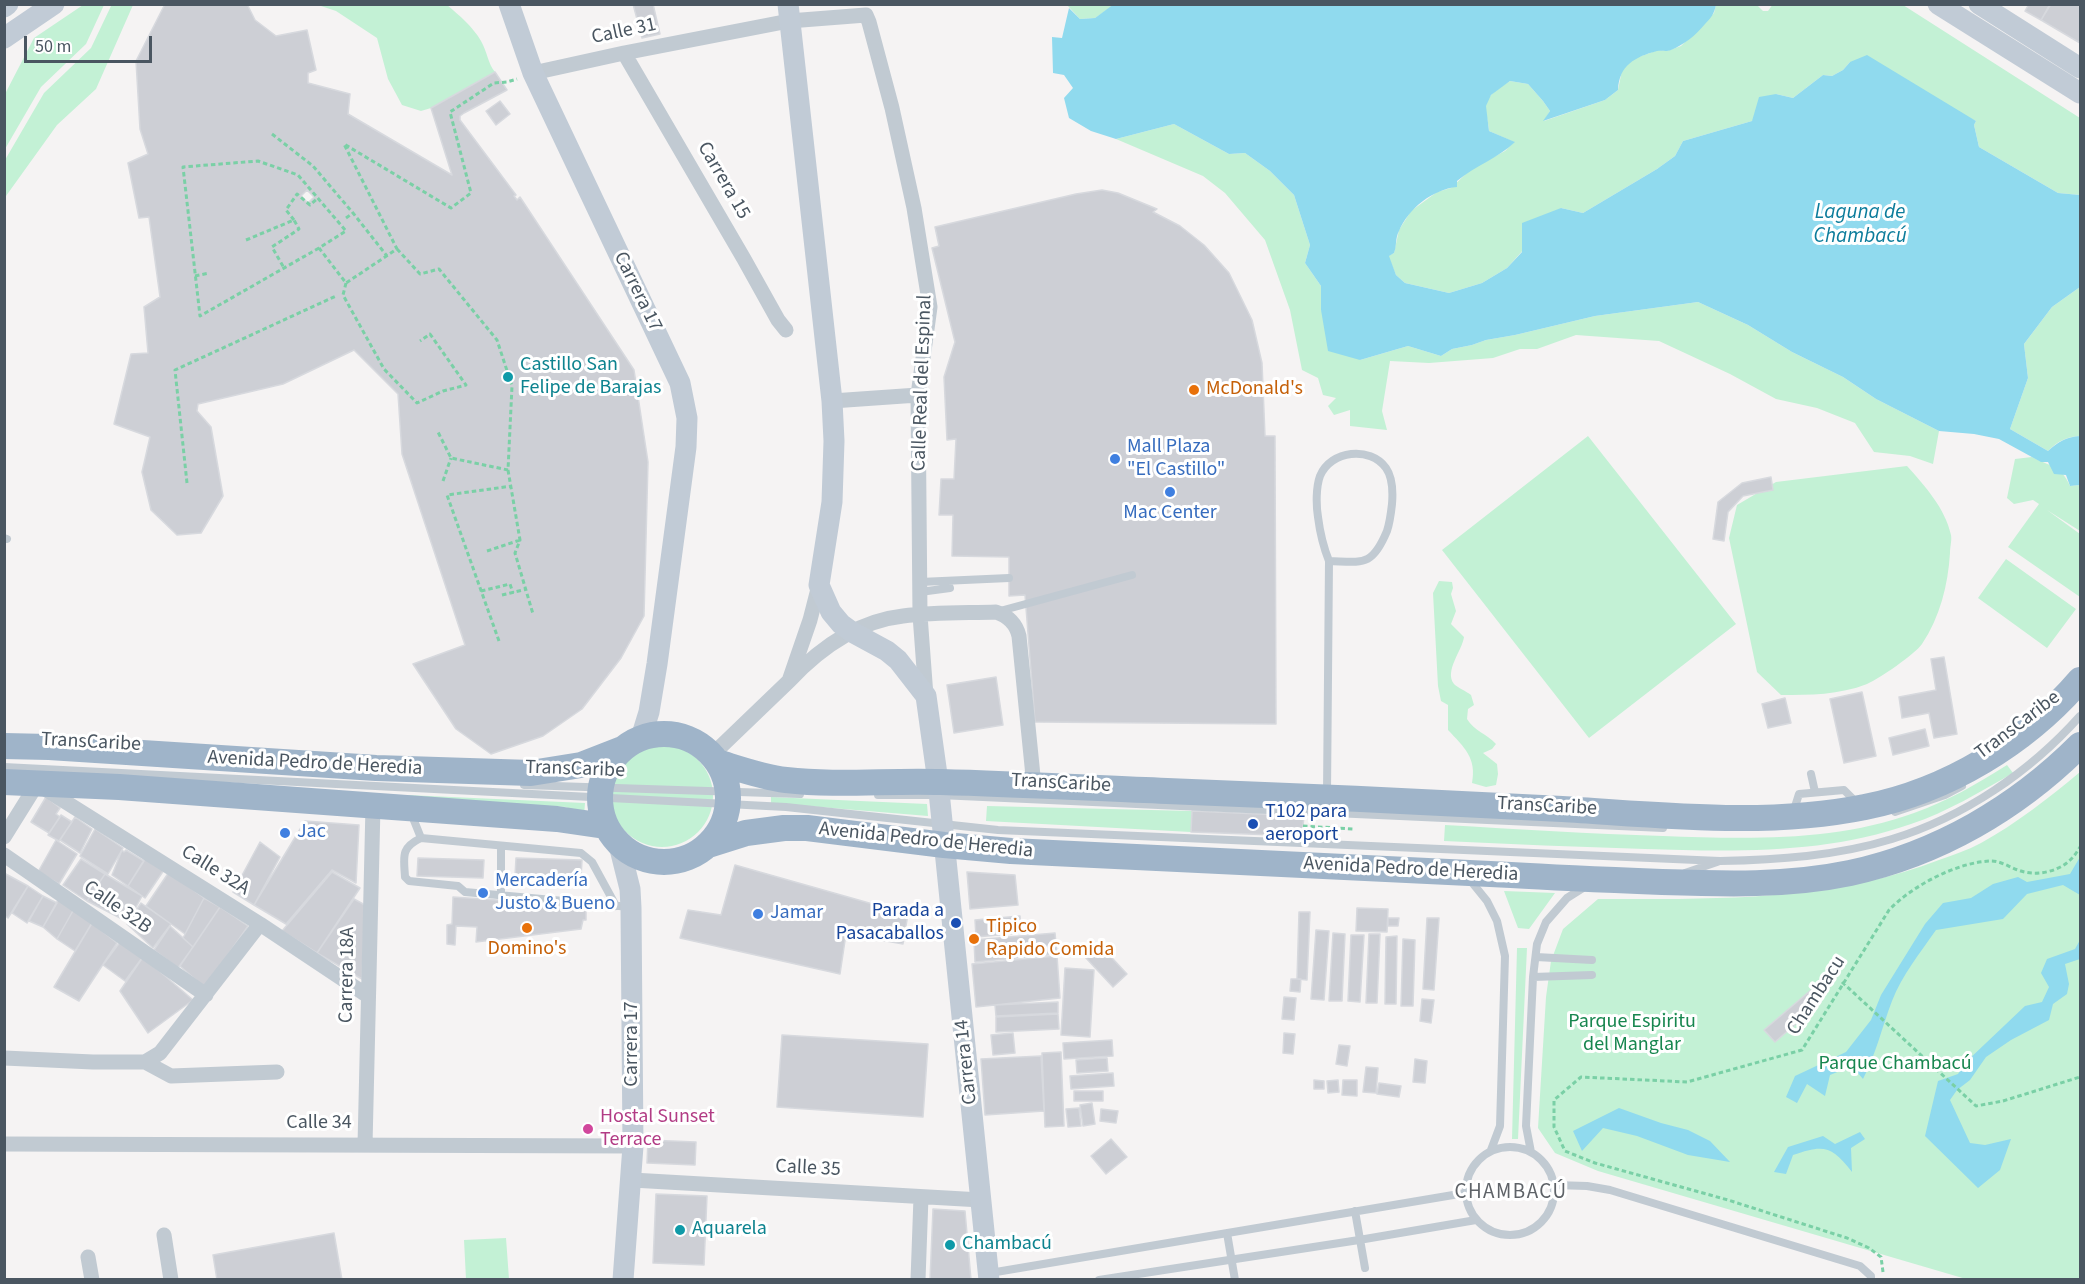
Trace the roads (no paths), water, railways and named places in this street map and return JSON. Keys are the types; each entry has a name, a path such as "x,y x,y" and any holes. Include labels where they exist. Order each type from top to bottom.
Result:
{"highway":[{"path":"715,759 761,776 784,780 938,788 1034,782 1692,816 1792,816 1862,808 1892,801 1937,785 1979,763 2020,737 2066,696 2080,680"},
{"path":"660,734 679,736 697,743 715,759 724,776 728,797 725,819 718,833 708,845 692,856 673,862 653,862 635,856 612,836 601,814 599,792 608,766 632,743 660,734"},
{"name":"Avenida Pedro de Heredia","path":"4,746 376,768 531,773 581,765 632,743"},
{"name":"Avenida Pedro de Heredia","path":"708,845 746,833 784,828 807,828 943,835 1059,854 1607,880 1756,884 1850,873 1899,859 1971,828 2003,809 2042,781 2080,745"},
{"name":"Avenida Pedro de Heredia","path":"4,782 119,787 557,819 612,836"}],"main road":[{"path":"4,7 8,4"},
{"path":"4,38 54,4"},
{"name":"Carrera 17","path":"509,4 533,73 680,383 687,418 686,447 649,712 632,743"},
{"path":"1938,4 2080,93"},
{"path":"1979,4 2080,68"},
{"path":"789,13 832,401 832,502 819,585"},
{"name":"Calle Real del Espinal","path":"819,585 831,612 852,632 892,655 908,671 926,696 943,835"},
{"name":"Carrera 14","path":"943,835 989,1276"},
{"name":"Carrera 17","path":"612,836 630,889 624,907 633,1146 623,1280"}],"street":[{"name":"Calle 31","path":"533,73 789,13 866,15"},
{"name":"Calle Real del Espinal","path":"866,15 892,108 915,208 930,307 918,395 920,615 926,696"},
{"name":"Carrera 15","path":"624,53 778,320 786,330"},
{"path":"832,401 918,395"},
{"path":"789,681 819,585"},
{"path":"715,759 789,681 824,649 852,632 885,619 996,612 1011,620 1017,627 1034,782"},
{"path":"4,837 37,783"},
{"name":"Calle 32A","path":"37,783 260,924 368,996"},
{"name":"Carrera 18A","path":"364,1145 373,806"},
{"name":"Calle 32B","path":"4,855 206,995"},
{"path":"146,1062 160,1053 260,924"},
{"path":"4,1058 146,1062 171,1076 277,1072"},
{"name":"Calle 34","path":"4,1144 633,1146"},
{"name":"Calle 35","path":"632,1180 981,1200"},
{"path":"918,1280 921,1197"},
{"path":"164,1236 171,1280"},
{"path":"88,1257 92,1280"}],"lane":[{"path":"1327,798 1329,561 1323,546 1317,510 1320,476 1327,466 1345,455 1368,455 1387,469 1391,479 1392,494 1388,527 1382,542 1368,560 1362,562 1329,561"},
{"path":"996,612 1132,575"},
{"path":"920,587 1009,578"},
{"path":"920,587 950,588"},
{"name":"TransCaribe","path":"389,778 599,792 728,797 943,835 1010,831 1720,861 1762,860 1852,849 1892,839 1923,827 1969,806 2004,784 2037,759 2080,716"},
{"name":"TransCaribe","path":"60,757 378,777"},
{"name":"TransCaribe","path":"4,767 728,797 814,794"},
{"path":"1811,774 1815,792"},
{"name":"TransCaribe","path":"1888,814 1909,809 1945,795 1972,781"},
{"path":"1034,782 1159,782"},
{"path":"1262,784 1289,796"},
{"name":"TransCaribe","path":"871,795 938,788 1672,828"},
{"path":"1792,816 1799,794 1815,792 1844,790 1862,808"},
{"path":"409,809 421,838"},
{"path":"421,838 581,853 592,862 624,907 465,892 458,886 409,881 405,877 404,853 409,844 421,838"},
{"path":"501,846 501,896"},
{"name":"TransCaribe","path":"1661,882 1720,861"},
{"path":"1462,873 1487,901 1497,921 1505,956 1500,1126 1491,1150"},
{"path":"1531,1152 1526,1126 1533,977 1538,944 1546,922 1567,898 1587,886 1607,880"},
{"path":"1536,957 1592,960"},
{"path":"1533,977 1592,975"},
{"path":"1518,1147 1531,1152 1542,1160 1550,1172 1554,1185 1549,1212 1540,1223 1528,1231 1514,1235 1500,1234 1487,1229 1476,1220 1468,1207 1465,1192 1466,1179 1472,1167 1491,1150 1518,1147"},
{"path":"1554,1185 1587,1186 1610,1190 1860,1266 1872,1276 1871,1280"},
{"path":"989,1276 1465,1192"},
{"path":"1354,1211 1365,1268"},
{"path":"1099,1280 1476,1220"},
{"path":"1227,1233 1235,1280"}],"water":[{"name":"Laguna de Chambacú","path":"1114,4 1716,5 1709,20 1685,42 1671,50 1657,51 1630,63 1621,74 1618,90 1605,100 1543,121 1550,111 1528,84 1510,81 1491,95 1486,106 1489,131 1515,142 1457,181 1457,187 1430,196 1415,208 1403,223 1394,253 1389,256 1396,275 1405,283 1449,293 1482,283 1507,268 1522,252 1522,223 1561,208 1583,213 1657,169 1675,156 1683,141 1752,121 1759,97 1776,94 1793,98 1823,75 1832,76 1843,70 1850,62 1867,55 1976,121 1974,125 1979,147 2058,193 2080,195 2080,287 2052,307 2024,344 2028,378 2010,429 2048,451 2062,440 2080,436 2080,485 2070,486 2066,475 2054,474 2048,462 2041,462 1999,439 1939,431 1876,399 1843,377 1792,352 1748,325 1698,302 1595,316 1486,340 1452,349 1441,356 1408,346 1360,360 1328,351 1321,310 1321,286 1305,263 1310,245 1294,195 1270,171 1245,153 1229,154 1174,124 1116,139 1091,131 1069,118 1064,98 1073,88 1064,75 1053,73 1052,37 1062,38 1069,8 1080,19 1095,18"},
{"path":"2080,857 2080,895 2063,885 2027,894 2003,919 1936,930 1896,991 1863,1079 1852,1066 1830,1075 1825,1096 1807,1084 1797,1103 1786,1097 1795,1076 1846,1052 1871,1020 1881,995 1925,924 1943,903 1971,898 1993,884 2018,877 2027,882 2070,874"},
{"path":"2080,940 2080,959 2065,964 2069,984 2067,994 2053,1004 2049,1020 2011,1040 1986,1057 1970,1080 1957,1090 1950,1100 1970,1143 1985,1145 2011,1139 2000,1170 1978,1188 1925,1136 1938,1081 1958,1074 1966,1062 2025,1006 2042,1002 2049,987 2041,973 2047,959 2075,949"},
{"path":"1619,1108 1688,1130 1710,1141 1730,1162 1688,1155 1637,1136 1603,1128 1582,1151 1573,1131"},
{"path":"1860,1132 1865,1139 1851,1148 1852,1172 1833,1152 1812,1149 1793,1155 1786,1174 1774,1172 1788,1147 1823,1136 1835,1144"}],"place":[{"name":"Castillo San Felipe de Barajas","path":"508,377"},
{"name":"McDonald's","path":"1194,390"},
{"name":"Mall Plaza \"El Castillo\"","path":"1115,459"},
{"name":"Mac Center","path":"1170,492"},
{"name":"T102 para aeroport","path":"1253,824"},
{"name":"Jac","path":"285,833"},
{"name":"Mercadería Justo & Bueno","path":"483,893"},
{"name":"Jamar","path":"758,914"},
{"name":"Parada a Pasacaballos","path":"956,923"},
{"name":"Domino's","path":"527,928"},
{"name":"Tipico Rapido Comida","path":"974,939"},
{"name":"Hostal Sunset Terrace","path":"588,1129"},
{"name":"Aquarela","path":"680,1230"},
{"name":"Chambacú","path":"950,1245"}],"district":[{"name":"CHAMBACÚ","path":"1511,1193"}],"park label":[{"name":"Parque Espiritu del Manglar","path":"1632,1034"},
{"name":"Parque Chambacú","path":"1895,1065"}]}
